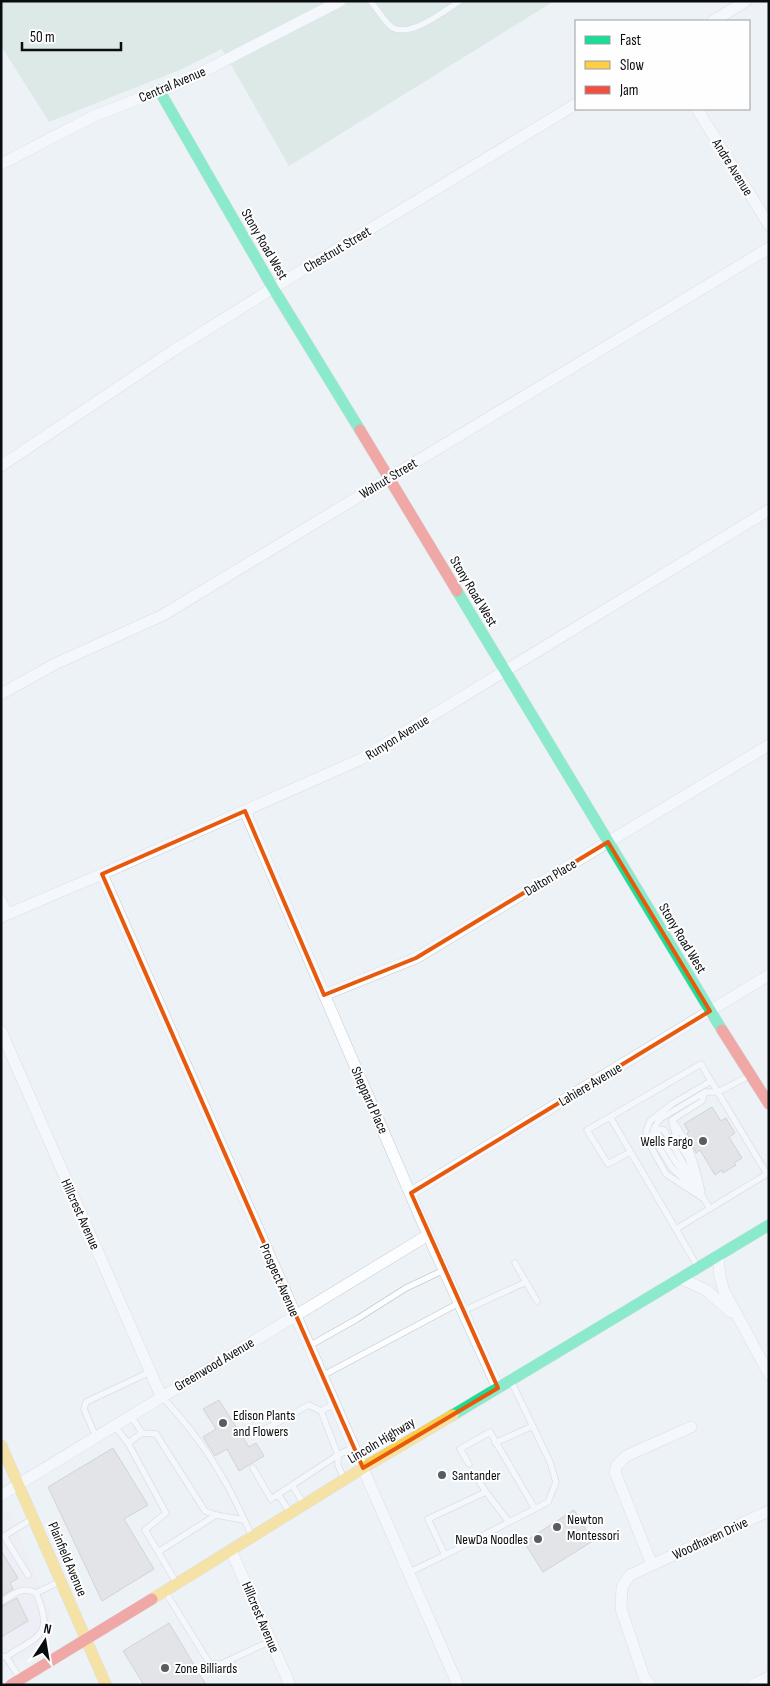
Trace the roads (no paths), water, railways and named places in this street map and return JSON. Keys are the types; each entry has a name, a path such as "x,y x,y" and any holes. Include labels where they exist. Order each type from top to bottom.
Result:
{"street":[{"name":"Central Avenue","path":"1,164 94,116 189,79 340,1"},
{"path":"715,20 746,1"},
{"name":"Stony Road West","path":"159,90 273,288 389,477 710,1012 750,1075 761,1086 769,1104"},
{"name":"Chestnut Street","path":"1,466 171,352 575,105"},
{"name":"Andre Avenue","path":"698,110 769,225"},
{"name":"Walnut Street","path":"1,694 55,664 163,614 769,248"},
{"name":"Runyon Avenue","path":"4,916 245,812 359,760 769,510"},
{"name":"Dalton Place","path":"324,995 416,958 769,745"},
{"name":"Sheppard Place","path":"245,812 428,1235 498,1388"},
{"name":"Prospect Avenue","path":"102,874 458,1685"},
{"path":"1,901 4,916"},
{"name":"Lahiere Avenue","path":"411,1193 769,975"},
{"name":"Hillcrest Avenue","path":"1,1031 161,1396"},
{"name":"Lincoln Highway","path":"16,1682 363,1468 769,1225"},
{"name":"Greenwood Avenue","path":"1,1494 428,1235"},
{"path":"718,1256 724,1291 769,1374"},
{"path":"680,1278 706,1290 737,1318"},
{"path":"652,1565 615,1472 617,1465 626,1456 691,1428"},
{"name":"Plainfield Avenue","path":"1,1445 106,1685"},
{"name":"Woodhaven Drive","path":"650,1685 644,1677 621,1609 622,1587 630,1575 769,1512"},
{"name":"Hillcrest Avenue","path":"232,1550 290,1685"},
{"path":"753,1685 769,1678"}],"lane":[{"path":"370,1 393,28 402,30 416,28 460,1"},
{"path":"630,1152 608,1164 587,1130 701,1064 767,1174 676,1229"},
{"path":"710,1208 677,1164 654,1128 660,1119 704,1092 718,1092 750,1075"},
{"path":"704,1199 666,1174 651,1147 646,1132 650,1121 672,1104 711,1081"},
{"path":"704,1092 702,1102 672,1120 693,1155 704,1199"},
{"path":"610,1117 698,1268"},
{"path":"515,1263 537,1301"},
{"path":"309,1346 406,1288 444,1270"},
{"path":"322,1376 461,1307 526,1282"},
{"path":"96,1436 84,1409 86,1402 150,1372"},
{"path":"408,1573 548,1502 556,1482 550,1462 511,1381"},
{"path":"161,1396 196,1437 229,1488 252,1537"},
{"path":"321,1412 334,1404"},
{"path":"262,1431 309,1405 321,1412 338,1455 338,1465 344,1480"},
{"path":"130,1415 142,1433"},
{"path":"114,1425 128,1443 166,1513 145,1530 177,1584"},
{"path":"495,1442 533,1426"},
{"path":"469,1464 460,1449 490,1432 535,1509"},
{"path":"128,1443 142,1433 156,1434 205,1511 244,1520"},
{"path":"253,1468 271,1498 338,1455 354,1447"},
{"path":"476,1475 486,1492 509,1522"},
{"path":"292,1485 304,1505"},
{"path":"446,1555 428,1519 486,1492"},
{"path":"278,1494 290,1514"},
{"path":"158,1552 216,1515"},
{"path":"28,1575 3,1537 34,1518"},
{"path":"36,1593 61,1581"},
{"path":"1,1602 22,1590 30,1590 36,1593 45,1619 42,1631 34,1639 4,1656 16,1682"},
{"path":"165,1591 210,1664 221,1664 271,1641"}],"place":[{"name":"Wells Fargo","path":"703,1141"},
{"name":"Edison Plants and Flowers","path":"223,1423"},
{"name":"Santander","path":"442,1475"},
{"name":"Newton Montessori","path":"557,1527"},
{"name":"NewDa Noodles","path":"538,1539"},
{"name":"Zone Billiards","path":"165,1668"}]}
